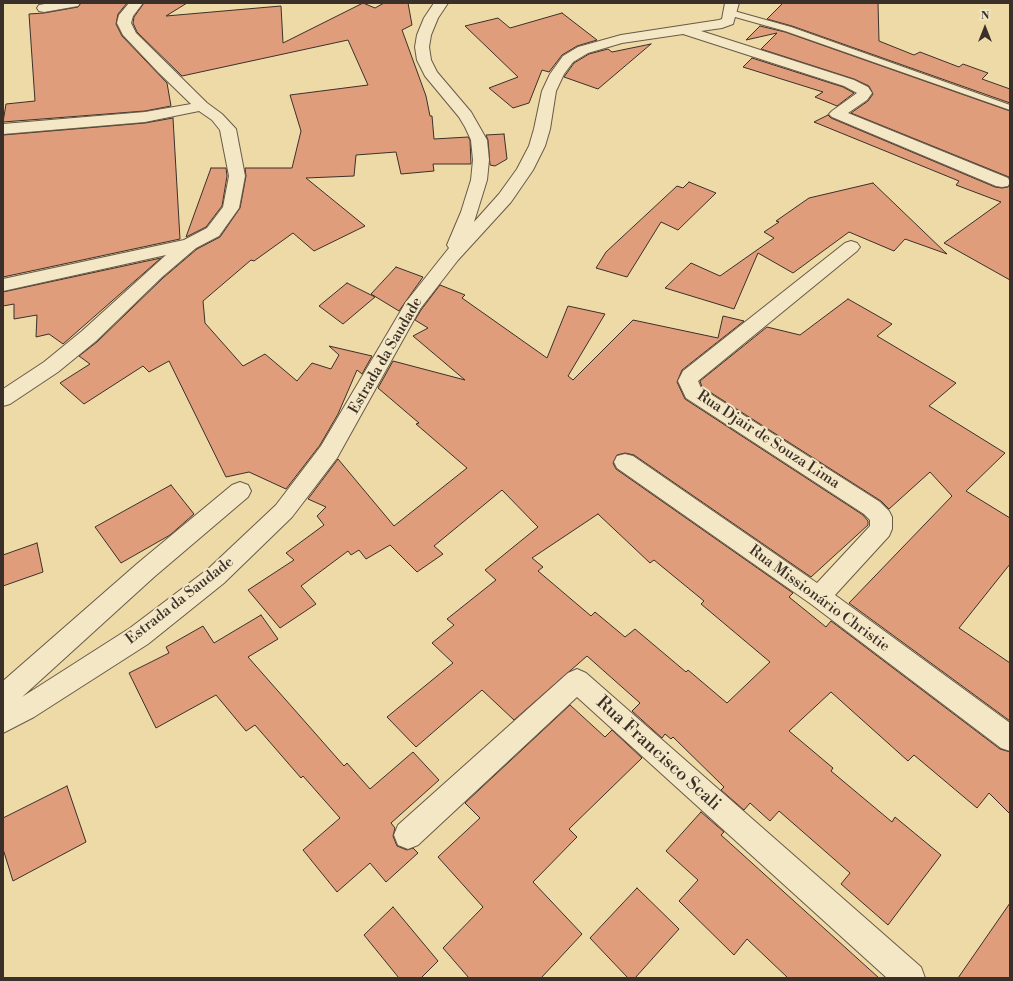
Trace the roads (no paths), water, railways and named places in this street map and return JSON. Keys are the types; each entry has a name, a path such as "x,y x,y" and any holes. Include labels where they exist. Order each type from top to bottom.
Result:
{"street":[{"path":"44,8 73,3"},
{"path":"3,399 51,367 89,336 156,273 190,244 213,232 231,208 237,176 228,129 217,117 202,106 149,56 130,35 124,23 126,15 136,3"},
{"path":"441,3 431,18 424,35 422,48 424,60 430,73 466,115 473,127 479,140 481,160 479,180 470,212 452,256"},
{"name":"Estrada da Saudade","path":"3,721 25,709 139,636 216,576 284,511 330,452 413,306 452,256 505,198 525,170 537,146 542,129 549,91 556,74 568,59 583,50 603,43 642,35 722,24 728,21 731,8"},
{"path":"682,29 849,84 863,90 865,93 862,97 837,114 1002,182"},
{"path":"3,129 145,117 202,106"},
{"path":"3,285 190,244"},
{"name":"Rua Djair de Souza Lima","path":"819,597 881,530 881,518 872,508 693,393 688,381 690,376 850,247"},
{"name":"Rua Missionário Christie","path":"625,462 819,597 1010,739"},
{"path":"3,697 146,570 240,492"},
{"name":"Rua Francisco Scali","path":"408,835 577,682 910,978"}],"lane":[{"path":"731,8 1010,108"}]}
